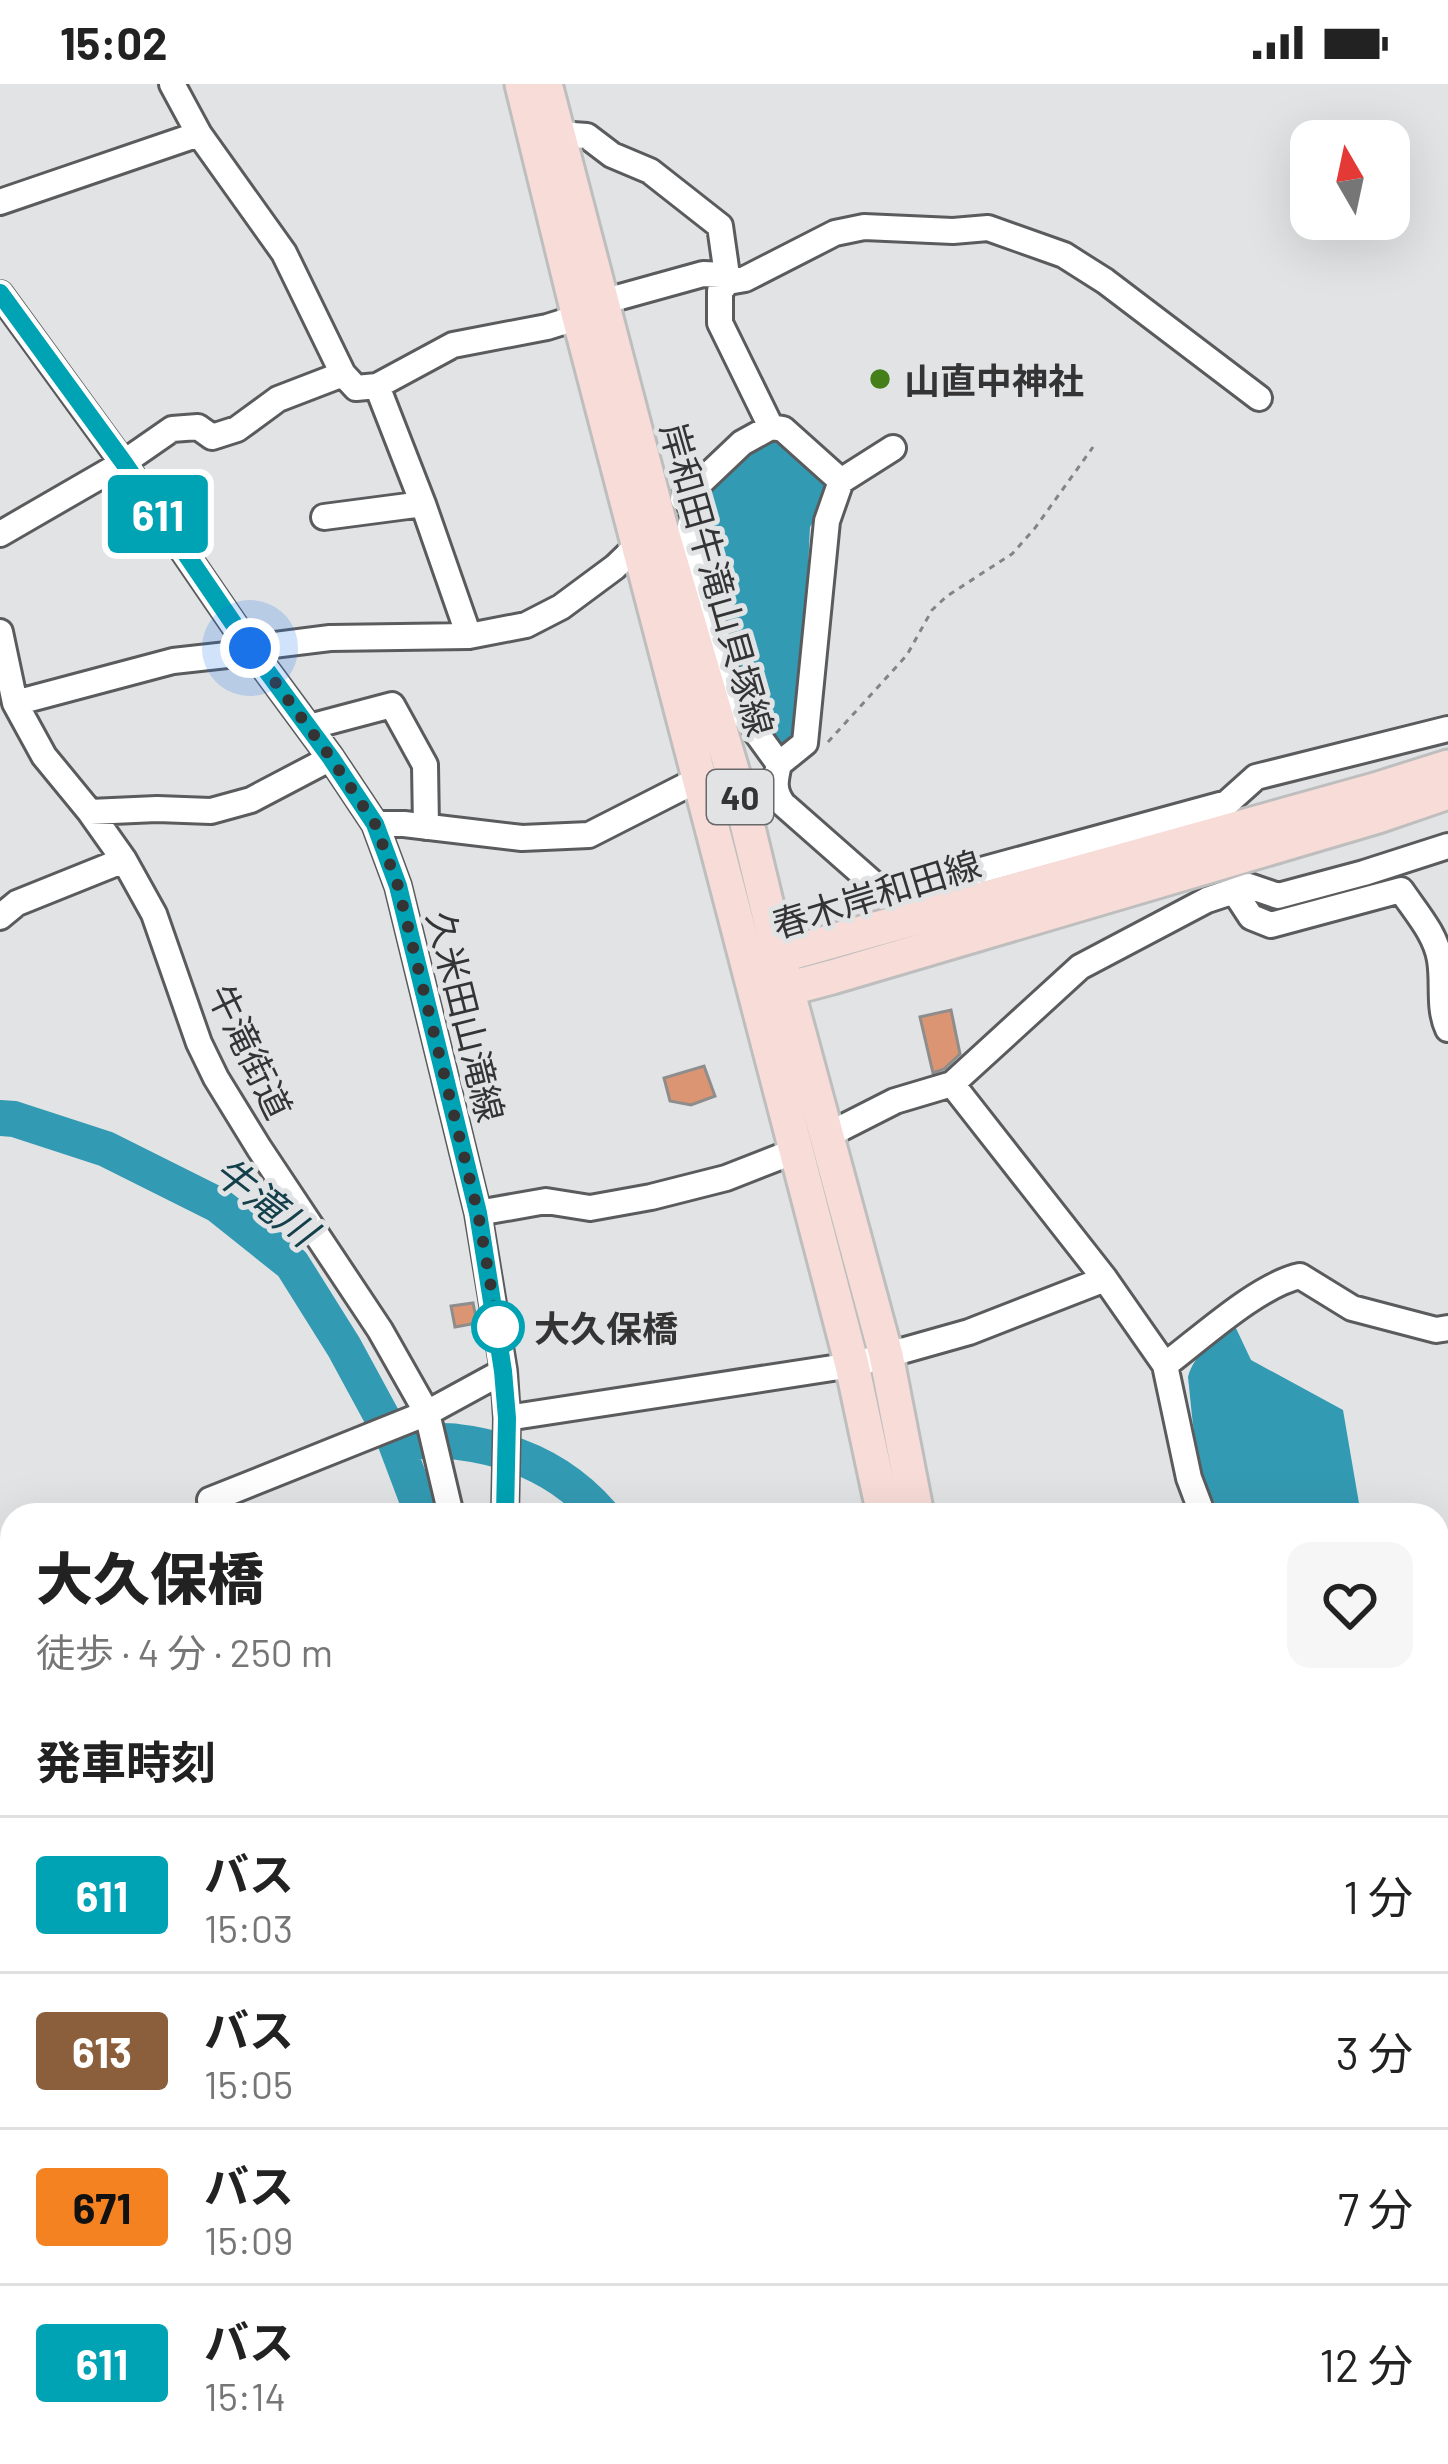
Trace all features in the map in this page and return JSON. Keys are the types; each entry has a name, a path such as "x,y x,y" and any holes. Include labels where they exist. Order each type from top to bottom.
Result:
{"main road":[{"name":"岸和田牛滝山貝塚線","path":"521,84 590,309 650,534 701,778 752,980 886,1355 915,1503"},
{"name":"岸和田牛滝山貝塚線","path":"545,84 590,309"},
{"name":"岸和田牛滝山貝塚線","path":"650,534 743,811 787,989 811,1143 881,1503"},
{"name":"春木岸和田線","path":"752,980 779,956 1448,766"},
{"name":"春木岸和田線","path":"752,980 787,989 1448,792"}],"street":[{"path":"172,84 199,134 284,254 343,374 356,388 377,386 453,345 547,327 703,274 745,279 836,233 864,227 988,228 1078,263 1259,398"},
{"path":"0,202 199,134"},
{"path":"558,134 587,136 650,171 720,226 728,278 720,291 720,322 771,427"},
{"name":"久米田山滝線","path":"0,294 124,463 375,824 398,886 478,1213 503,1371 505,1503"},
{"path":"0,534 124,463 172,429 197,427 212,437 238,429 278,399 343,374"},
{"path":"377,386 469,636"},
{"path":"15,703 173,661 227,656 250,648 330,638 469,636 526,625 561,607 615,567 742,443 771,427 783,429 842,481"},
{"path":"893,448 842,481 827,521 805,742 779,764 774,782 784,805 875,885 901,892 1227,803 1256,777 1448,729"},
{"path":"690,490 694,509 689,531 732,693 779,764"},
{"path":"324,517 423,504"},
{"name":"牛滝街道","path":"0,632 15,703 44,756 124,860 154,914 216,1078 380,1330 423,1415 449,1503"},
{"path":"309,727 392,705 425,765 426,827"},
{"path":"90,812 211,811 251,800 331,758"},
{"path":"375,824 522,838 589,835 701,778"},
{"path":"743,811 777,795"},
{"path":"478,1213 546,1201 590,1208 726,1178 895,1101 952,1084 1080,967 1207,900 1249,886 1278,896 1448,845"},
{"path":"0,917 17,903 124,860"},
{"path":"1234,891 1251,917 1271,926 1400,890 1440,956 1448,1029"},
{"path":"952,1084 1105,1279 1165,1365 1198,1503"},
{"path":"1165,1365 1249,1302 1300,1276 1352,1308 1436,1330 1448,1328"},
{"path":"507,1428 852,1365 969,1332 1105,1279"},
{"path":"210,1500 423,1415 503,1371"}],"path":[{"path":"818,752 908,655 932,610 1012,554 1094,448"}],"water":[{"path":"771,436 790,441 836,485 810,527 801,713 789,747 782,742 776,747 744,702 697,538 699,498 724,470"},
{"path":"1234,1324 1251,1360 1343,1410 1359,1503 1215,1503 1201,1466 1188,1377 1201,1354"}],"building":[{"path":"951,1010 960,1054 933,1073 920,1017"},
{"path":"704,1066 715,1096 691,1105 670,1101 664,1078"},
{"path":"473,1303 477,1323 455,1327 451,1306"}],"waterway":[{"name":"牛滝川","path":"0,1118 106,1149 218,1205 292,1264 395,1441 418,1503"},
{"path":"400,1441 458,1442 499,1450 538,1465 591,1503"}],"bus line":[{"name":"611","path":"0,293 375,824 398,886 478,1213 503,1371 505,1503"}],"place":[{"name":"山直中神社","path":"880,379"},
{"name":"大久保橋","path":"498,1327"}],"route":[{"path":"250,648 375,824 398,886 478,1213 498,1327"}]}
